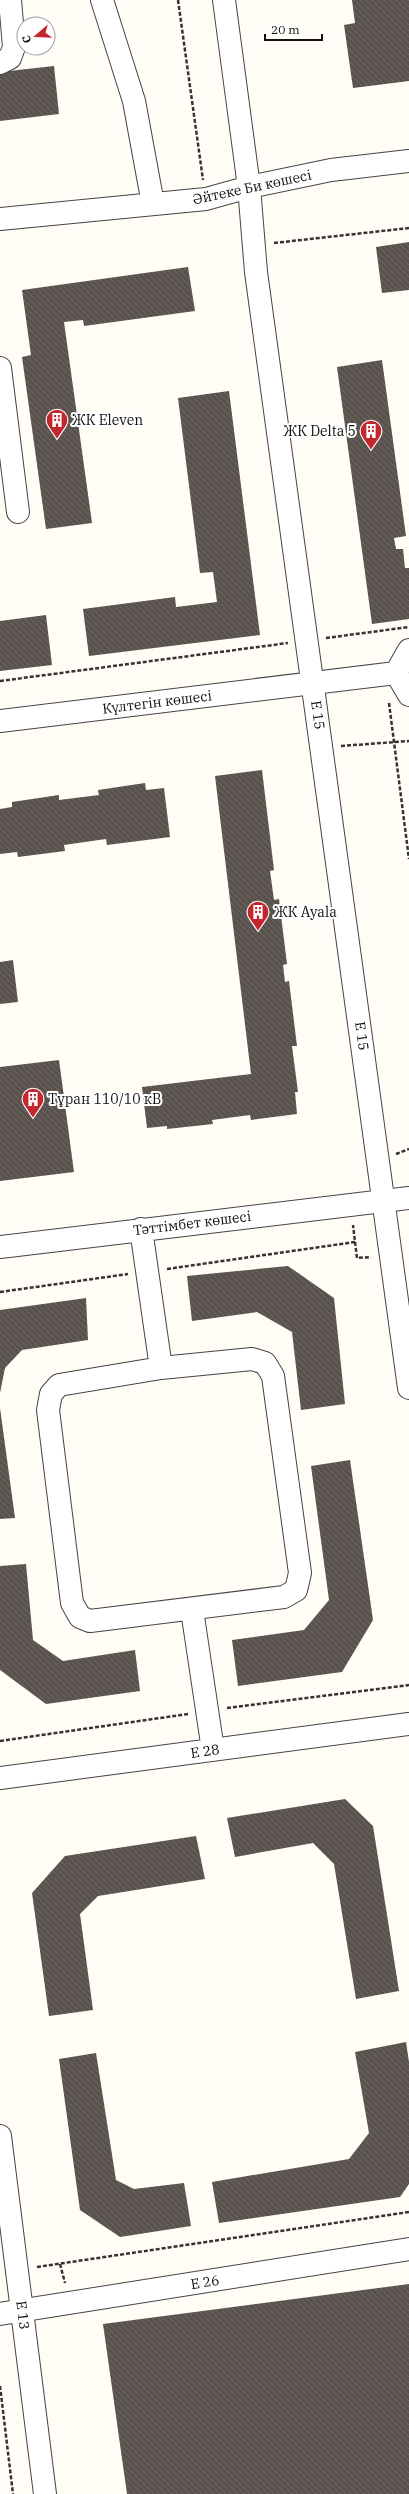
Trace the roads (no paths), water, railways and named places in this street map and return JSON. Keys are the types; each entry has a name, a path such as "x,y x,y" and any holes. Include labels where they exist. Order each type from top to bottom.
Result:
{"street":[{"path":"0,63 10,58 14,47 10,0"},
{"path":"102,0 134,101 153,204"},
{"name":"E 15","path":"224,0 254,245 409,1388"},
{"name":"Әйтеке Би көшесі","path":"0,219 206,199 248,187 331,170 409,161"},
{"path":"0,368 18,512"},
{"path":"409,650 390,674 409,695"},
{"name":"Күлтегін көшесі","path":"0,721 390,674"},
{"name":"Тәттімбет көшесі","path":"0,1247 384,1199 409,1198"},
{"path":"141,1229 161,1368"},
{"path":"252,1359 265,1363 273,1376 300,1573 296,1590 284,1597 192,1610 90,1621 80,1617 72,1603 48,1410 51,1394 59,1385 161,1368 252,1359"},
{"path":"192,1610 213,1750"},
{"name":"E 28","path":"0,1778 409,1724"},
{"name":"E 13","path":"0,2136 45,2494"},
{"name":"E 26","path":"0,2314 409,2249"}],"place":[{"name":"ЖК Eleven","path":"57,440"},
{"name":"ЖК Delta 5","path":"371,450"},
{"name":"ЖК Ayala","path":"258,932"},
{"name":"Тұран 110/10 кВ","path":"33,1118"}]}
